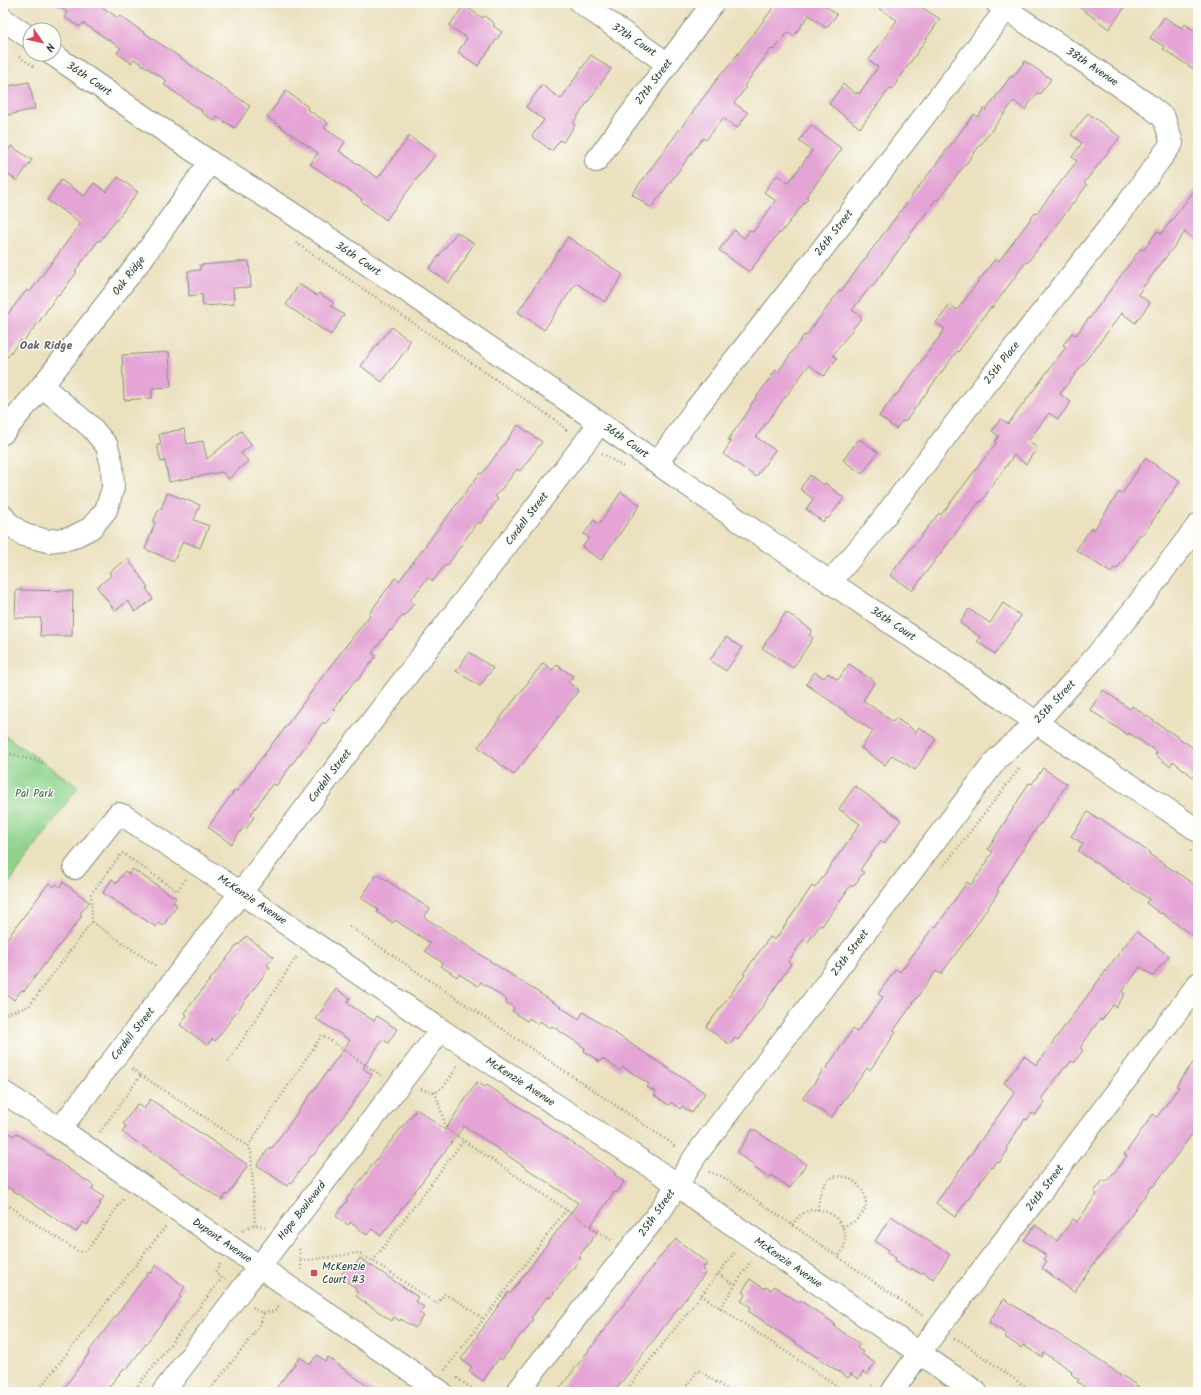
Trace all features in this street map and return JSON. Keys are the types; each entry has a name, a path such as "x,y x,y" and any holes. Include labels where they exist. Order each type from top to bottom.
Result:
{"street":[{"name":"37th Court","path":"580,3 668,64"},
{"name":"27th Street","path":"596,161 713,3"},
{"name":"38th Avenue","path":"1005,5 1107,78 1147,104 1164,118 1172,143"},
{"name":"26th Street","path":"657,463 695,410 820,252 1005,5"},
{"path":"3,19 22,32"},
{"name":"36th Court","path":"62,61 210,162 296,217 600,423 728,514 1198,831"},
{"name":"25th Place","path":"830,582 869,537 980,391 1122,211 1172,143"},
{"name":"Oak Ridge","path":"3,433 141,260 210,162"},
{"path":"3,516 7,522 24,535 48,541 71,538 91,528 106,510 113,488 112,465 107,446 91,427 42,386"},
{"name":"Cordell Street","path":"60,1129 600,423"},
{"name":"25th Street","path":"516,1392 661,1210 696,1155 997,759 1036,723 1092,661 1198,526"},
{"name":"McKenzie Avenue","path":"75,868 118,814 124,816 241,893 441,1030 677,1184 703,1204 976,1392"},
{"name":"24th Street","path":"892,1392 920,1352 1198,984"},
{"name":"Hope Boulevard","path":"163,1392 441,1030"},
{"name":"Dupont Avenue","path":"3,1092 60,1129 441,1392"}],"path":[{"path":"16,54 36,68"},
{"path":"291,239 558,422 566,430 566,436"},
{"path":"3,752 44,763"},
{"path":"3,1015 29,1006 92,922 91,894 122,853 177,891 186,877 192,882"},
{"path":"92,922 162,970"},
{"path":"228,1062 300,952"},
{"path":"248,1146 322,1035 385,1077"},
{"path":"420,1088 430,1092 435,1092 444,1086 460,1061"},
{"path":"135,1063 131,1069 248,1146 251,1151 255,1225"},
{"path":"97,1137 141,1075"},
{"path":"435,1092 446,1128 612,1241"},
{"path":"373,1261 464,1140"},
{"path":"818,1210 820,1194 824,1183 837,1176 848,1177 854,1180 864,1192 866,1201 864,1209 858,1219 842,1227"},
{"path":"3,1202 74,1249 84,1252 88,1249 125,1198"},
{"path":"445,1370 566,1210"},
{"path":"792,1225 797,1217 811,1210 818,1210 832,1215 837,1219 845,1234 845,1243 838,1257"},
{"path":"37,1392 167,1225"},
{"path":"625,1392 738,1249"},
{"path":"301,1261 358,1253 373,1261 437,1304 444,1294 460,1302 483,1318"},
{"path":"720,1308 752,1259 747,1256"},
{"path":"718,1274 735,1285"},
{"path":"133,1392 222,1278"},
{"path":"240,1292 256,1311 264,1313 275,1311 281,1302"},
{"path":"701,1295 846,1392"},
{"path":"208,1392 251,1338 261,1322 264,1313"},
{"path":"682,1392 698,1370 731,1392"},
{"path":"3,1389 8,1392"}],"green space":[{"name":"Pal Park","path":"3,734 78,787 3,892"}],"building":[{"path":"54,3 97,3 118,18 120,16 250,106 235,128 217,117 214,121 164,85 167,81 134,59 131,63 117,53 121,48 83,23 80,27 64,17 67,12"},
{"path":"777,3 823,3 837,15 826,28 809,15 794,36 788,32 774,50 771,49 744,86 746,88 734,103 748,113 737,128 723,118 706,140 703,138 651,208 632,194 723,71 724,72"},
{"path":"870,3 915,3 940,19 892,89 890,88 860,128 829,104 843,84 856,94 857,92 859,94 878,67 869,60 897,20"},
{"path":"1074,3 1128,3 1109,29"},
{"path":"464,5 482,18 484,16 495,24 493,26 502,32 478,66 458,52 467,38 449,26"},
{"path":"1164,17 1182,28 1185,24 1198,33 1198,72 1163,49 1165,47 1150,38"},
{"path":"591,55 611,69 573,123 575,125 563,142 560,140 552,151 532,136 544,120 526,107 542,85 561,99"},
{"path":"1025,61 1051,79 1040,94 1037,93 1025,110 1014,101 938,200 936,199 872,287 871,286 852,310 862,317 833,355 837,358 824,376 809,365 803,373 756,437 775,450 756,477 723,454 731,442 728,440 776,370 778,372 804,335 806,336 840,290 841,291 974,114 978,117 984,108 986,110 1011,76 1013,77"},
{"path":"29,82 35,109 3,116 3,87"},
{"path":"286,91 308,107 307,109 328,123 324,128 345,142 339,151 378,178 409,136 435,155 386,220 361,201 362,199 310,164 318,153 267,117"},
{"path":"1088,113 1120,137 1084,183 1087,185 1027,263 1026,262 992,308 991,307 958,352 957,351 905,422 902,421 896,429 879,416 895,395 896,396 945,329 936,323 950,305 957,310 995,259 999,261 1077,161 1072,157 1082,143 1071,135"},
{"path":"811,125 842,149 806,197 808,198 749,272 719,250 734,230 744,238 750,230 753,232 776,201 764,192 777,175 788,183 812,151 799,141"},
{"path":"11,146 32,160 17,181 3,171 3,158"},
{"path":"118,177 138,192 75,271 77,272 59,296 58,294 39,322 23,342 21,340 3,362 3,320 27,290 30,292 81,223 47,200 61,180 84,196 94,183 106,192"},
{"path":"1198,186 1198,242 1185,232 1138,294 1150,303 1135,323 1122,313 1060,394 1071,402 1058,419 1049,413 1028,441 1037,448 1026,464 1014,455 980,503 979,502 912,591 890,575 939,513 941,515 997,442 995,441 999,436 992,431 1001,419 1008,424 1066,347 1063,345 1072,333 1076,335 1141,248 1144,250 1157,231 1161,234"},
{"path":"457,232 474,244 449,283 429,269"},
{"path":"568,237 623,275 605,302 576,283 544,330 518,312"},
{"path":"249,261 251,287 233,288 234,304 203,306 202,294 189,296 188,271 200,270 200,265"},
{"path":"299,284 317,296 319,293 334,303 331,306 344,315 331,335 286,305"},
{"path":"392,327 410,341 407,346 408,347 382,382 361,366"},
{"path":"169,352 171,387 152,388 152,398 124,400 122,355"},
{"path":"518,425 542,442 520,471 517,469 495,497 498,499 480,524 477,522 447,566 445,565 433,581 428,578 410,600 414,603 404,617 402,616 372,653 376,656 357,681 355,680 333,709 335,711 325,724 323,722 276,786 273,783 251,814 254,817 246,829 244,827 231,844 208,827 370,615 369,614 395,578 399,581"},
{"path":"184,429 187,444 203,441 207,459 241,431 252,445 241,453 248,461 228,479 222,472 169,482 165,461 161,462 157,445 161,444 159,434"},
{"path":"859,439 878,452 862,474 843,460"},
{"path":"1145,458 1180,481 1142,536 1140,534 1117,569 1114,568 1111,573 1076,550 1091,528 1094,530 1119,492 1122,494"},
{"path":"810,475 823,485 825,483 844,498 828,519 826,518 823,522 806,509 813,499 800,489"},
{"path":"621,492 640,505 601,560 582,547 589,538 584,534 594,520 599,524"},
{"path":"167,493 200,505 194,520 209,526 200,548 183,541 174,561 145,549 155,523 153,522 159,509 161,509"},
{"path":"128,559 148,587 146,588 153,599 135,612 128,601 115,611 97,587 111,576 109,572"},
{"path":"16,590 73,591 72,636 40,636 41,618 15,618"},
{"path":"1003,603 1021,616 995,654 977,641 980,637 960,623 969,609 990,623"},
{"path":"786,612 812,630 809,635 813,638 793,668 762,648"},
{"path":"726,637 742,648 726,671 710,660"},
{"path":"469,652 493,668 480,686 456,671"},
{"path":"543,663 553,670 557,665 573,676 568,682 579,690 514,775 478,747"},
{"path":"849,664 875,682 863,700 893,722 896,718 916,732 919,727 936,739 915,770 892,755 885,765 861,748 873,731 806,684 815,672 824,678 828,673 838,680"},
{"path":"1103,690 1130,709 1132,706 1198,751 1198,781 1173,761 1170,766 1155,755 1157,752 1129,733 1128,735 1090,710"},
{"path":"1043,768 1067,784 1041,824 1040,823 997,890 999,891 968,937 941,974 936,971 894,1030 896,1032 870,1070 867,1068 831,1118 803,1098 824,1069 825,1070 853,1029 857,1032 883,997 878,994 896,969 900,972 934,926 936,927 967,882 971,885 993,852 988,849 1029,783 1032,784"},
{"path":"855,786 901,820 884,843 881,840 860,870 864,872 853,887 851,885 822,926 820,925 808,942 804,939 788,962 791,964 758,1013 738,1040 735,1038 730,1045 706,1027 745,975 743,974 770,937 775,940 812,886 815,888 860,824 839,809"},
{"path":"1088,812 1099,820 1100,818 1150,853 1149,854 1198,887 1198,940 1146,903 1149,899 1078,851 1083,844 1071,836"},
{"path":"132,869 176,898 173,902 177,905 163,926 159,923 156,927 103,893 112,879 117,883 125,871 129,874"},
{"path":"377,874 430,909 424,917 579,1019 583,1012 705,1093 692,1113 682,1106 680,1109 671,1102 669,1105 654,1095 656,1092 647,1087 649,1084 623,1067 620,1071 602,1058 600,1062 584,1051 585,1048 552,1026 550,1028 540,1021 538,1024 529,1018 527,1021 512,1011 514,1008 505,1002 507,1000 481,982 478,986 459,974 457,977 441,966 443,963 425,951 430,943 395,920 393,923 377,912 378,909 361,898"},
{"path":"63,882 89,902 80,914 82,916 24,991 22,990 14,1000 3,992 3,944 49,883 54,887 56,884 60,887"},
{"path":"1136,931 1169,956 1153,976 1140,967 1122,992 1125,994 1116,1007 1113,1005 1102,1020 1100,1019 1080,1048 1083,1050 1074,1063 1071,1061 1066,1068 1065,1067 1041,1099 1045,1102 1035,1115 1032,1113 1027,1120 1025,1119 1006,1148 1008,1150 999,1163 996,1161 992,1168 991,1167 955,1217 936,1203 1015,1092 1004,1083 1024,1056 1036,1065"},
{"path":"246,936 274,957 267,965 270,967 215,1041 212,1039 207,1045 180,1025 187,1015 184,1013 238,944 239,945"},
{"path":"336,989 350,998 347,1003 374,1021 377,1016 397,1029 388,1043 383,1039 363,1068 372,1075 348,1110 313,1156 311,1156 291,1183 290,1182 287,1186 257,1165 270,1147 272,1148 350,1040 316,1019"},
{"path":"1198,1056 1198,1126 1074,1292 1042,1268 1047,1261 1044,1259 1047,1256 1024,1240 1035,1225 1057,1241 1073,1219 1077,1222 1097,1194 1094,1192 1103,1180 1106,1182 1127,1156 1124,1155 1153,1114 1157,1117 1179,1087 1176,1086"},
{"path":"477,1082 485,1087 487,1085 615,1172 614,1174 624,1182 617,1193 614,1192 590,1227 597,1233 579,1256 581,1258 550,1298 547,1297 531,1318 533,1319 523,1334 522,1333 502,1360 499,1358 483,1381 469,1371 472,1367 461,1359 508,1292 510,1294 578,1203 464,1126 381,1236 372,1229 367,1235 350,1222 348,1225 336,1216 347,1201 346,1200 385,1148 417,1109 445,1130"},
{"path":"150,1099 248,1165 228,1195 226,1194 222,1200 122,1132 126,1126 123,1124 137,1104 144,1109"},
{"path":"3,1129 14,1136 16,1133 94,1186 92,1189 104,1197 87,1225 83,1222 76,1232 3,1184"},
{"path":"753,1129 806,1164 790,1188 771,1175 769,1178 737,1153"},
{"path":"891,1216 950,1255 933,1279 923,1272 921,1274 911,1268 910,1271 894,1261 896,1258 887,1253 889,1250 875,1241"},
{"path":"676,1239 707,1263 702,1270 706,1272 614,1392 557,1392 669,1245 670,1246"},
{"path":"360,1258 418,1297 415,1301 424,1307 419,1313 424,1316 415,1328 401,1319 400,1321 394,1317 392,1321 356,1296 358,1292 355,1290 356,1288 340,1277 348,1265 353,1268"},
{"path":"156,1265 185,1287 179,1296 181,1297 126,1370 124,1368 105,1392 61,1392 90,1352 89,1351 149,1272 151,1273"},
{"path":"750,1279 765,1289 766,1287 771,1290 774,1286 800,1303 801,1301 835,1324 834,1326 860,1344 857,1348 863,1352 862,1354 875,1363 867,1375 863,1372 858,1379 851,1374 848,1378 748,1311 751,1307 741,1301 746,1294 742,1292"},
{"path":"1004,1299 1146,1392 1092,1392 1077,1382 1079,1380 1071,1374 1072,1371 1044,1353 1042,1357 1023,1345 1021,1348 1005,1337 1006,1334 989,1322"},
{"path":"317,1355 325,1361 328,1357 375,1392 273,1392 300,1357 310,1364"}],"place":[{"name":"McKenzie Court #3","path":"314,1273"}],"district":[{"name":"Oak Ridge","path":"46,345"}]}
